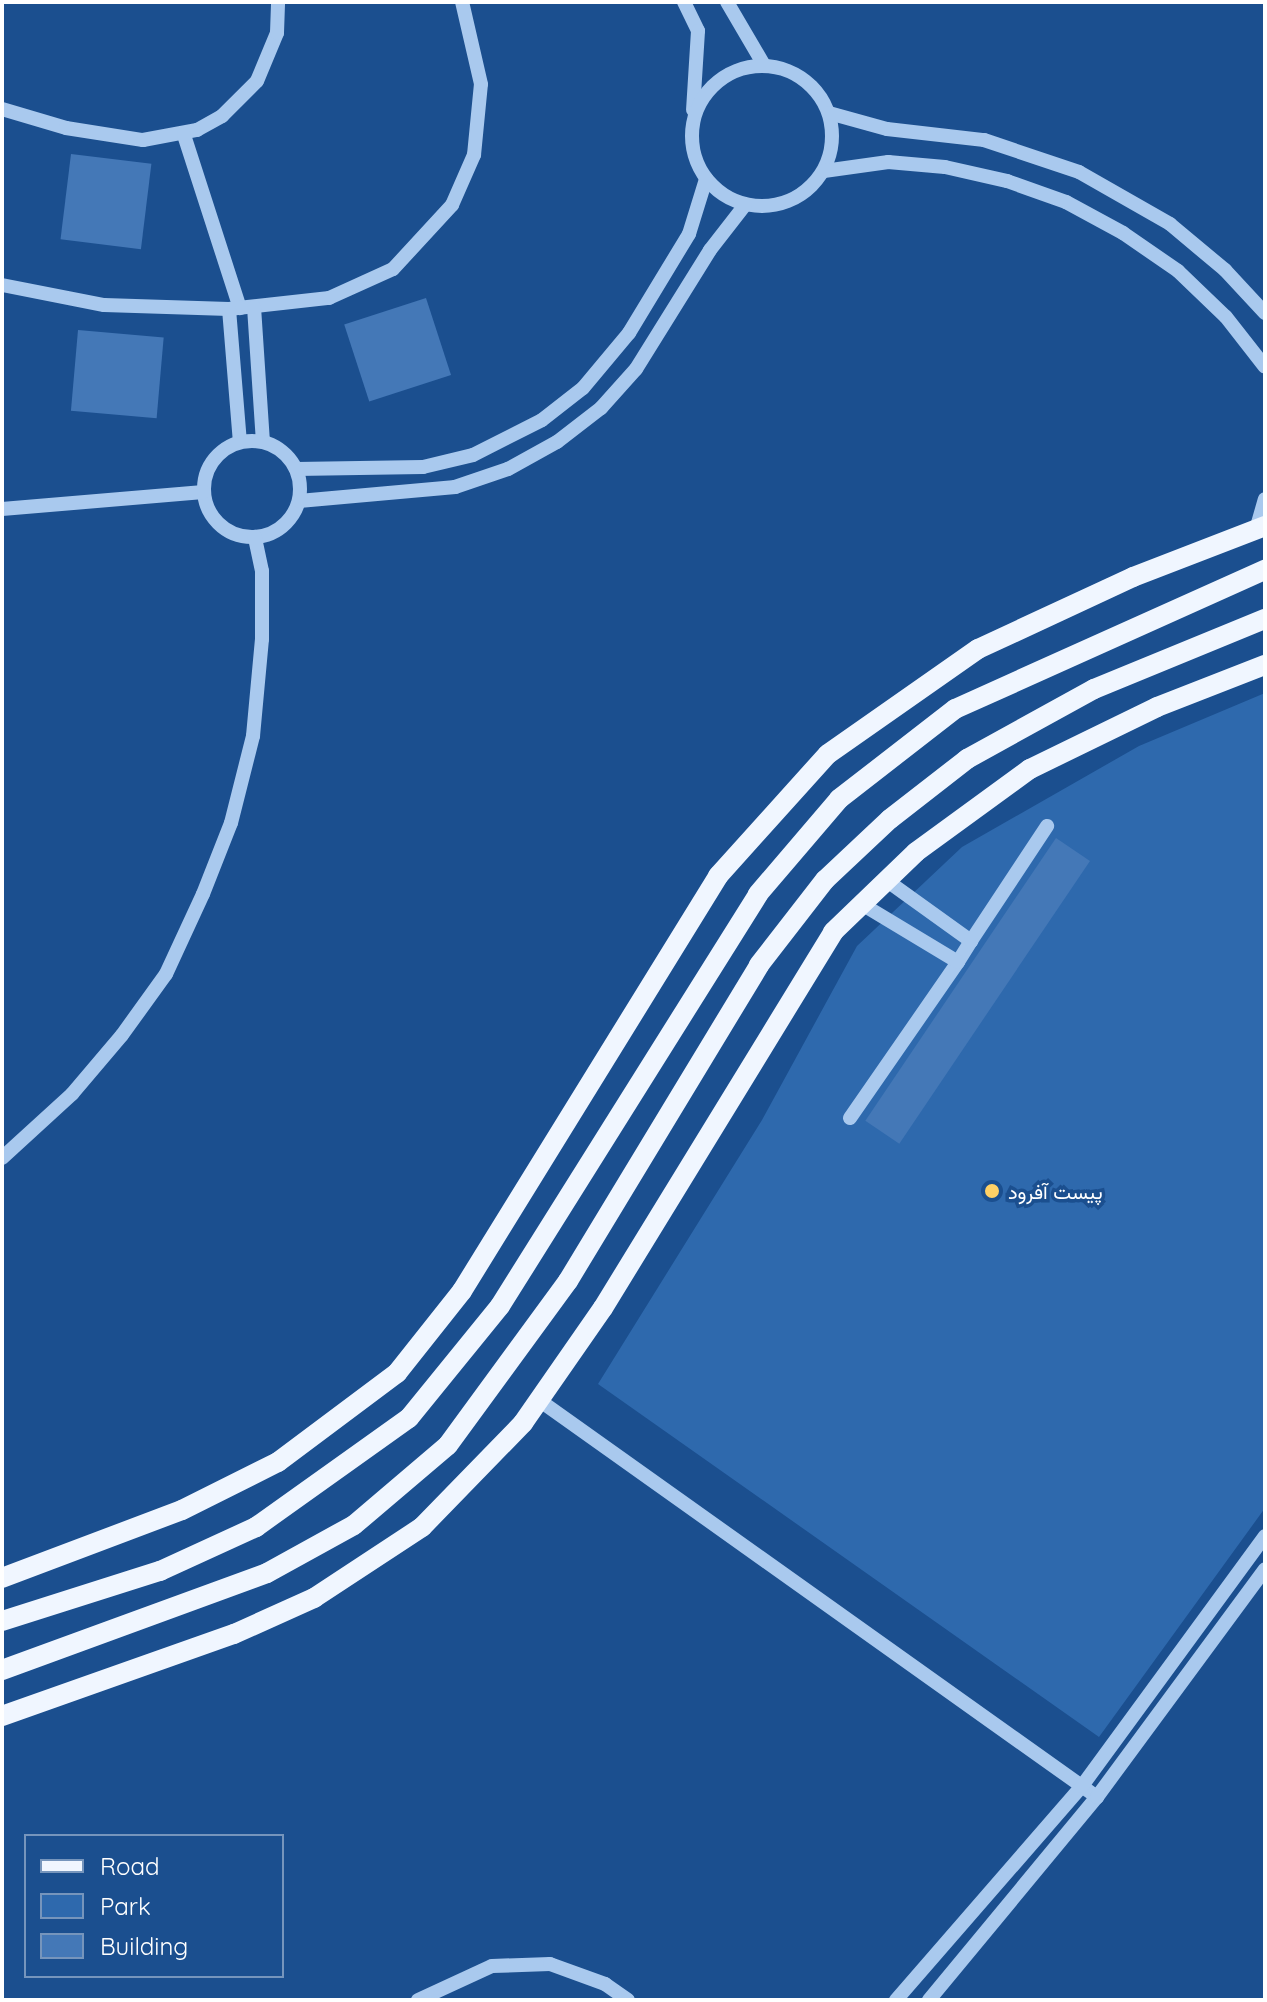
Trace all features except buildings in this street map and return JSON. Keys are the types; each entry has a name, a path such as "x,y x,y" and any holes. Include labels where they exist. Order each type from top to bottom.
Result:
{"main road":[{"path":"2,1578 182,1510 278,1462 397,1373 462,1291 718,876 828,754 978,649 1133,577 1260,528"},
{"path":"2,1621 160,1571 256,1527 409,1418 500,1306 758,894 839,799 955,709 1265,570"},
{"path":"2,1670 267,1573 354,1525 448,1445 568,1281 759,965 825,880 890,819 967,759 1094,689 1265,619"},
{"path":"2,1716 234,1634 314,1598 422,1527 539,1400 603,1308 833,932 916,852 1030,769 1157,707 1265,665"}],"street":[{"path":"2,109 104,135 143,140 184,135 222,116 257,81 272,50 278,2"},
{"path":"2,285 104,305 241,308 329,298 365,286 393,269 452,205 469,172 480,120 478,63 462,2"},
{"path":"684,2 698,31 692,127 697,163 706,179 745,205 763,207 798,197 824,171 833,143 829,113 811,84 789,71 764,65 724,76 698,107 692,127"},
{"path":"727,2 764,65"},
{"path":"829,113 887,129 984,140 1079,172 1170,224 1225,270 1265,313"},
{"path":"184,135 241,308 263,442"},
{"path":"824,171 888,162 945,167 1007,181 1066,202 1123,233 1178,271 1226,317 1265,367"},
{"path":"296,469 423,467 473,455 542,420 583,388 629,333 689,234 706,179"},
{"path":"299,501 455,487 508,469 557,442 601,408 636,369 710,250 745,205"},
{"path":"240,442 241,308"},
{"path":"240,442 263,442 287,455 296,469 299,501 283,526 255,537 226,530 214,520 203,492 213,460 240,442"},
{"path":"2,509 33,502 203,492"},
{"path":"1260,528 1265,499"},
{"path":"2,1158 72,1094 122,1035 166,974 203,894 231,823 253,736 262,639 262,571 255,537"},
{"path":"850,1118 1047,826"},
{"path":"886,880 971,941"},
{"path":"862,904 958,962"},
{"path":"539,1400 1097,1797"},
{"path":"896,2000 1082,1786 1265,1536"},
{"path":"929,2000 1097,1797 1265,1569"},
{"path":"418,2000 492,1966 550,1964 605,1984 628,2000"}],"green space":[{"name":"پیست آفرود","path":"1265,693 1265,1508 1099,1737 598,1384 762,1120 857,946 962,847 1139,746"}],"place":[{"name":"پیست آفرود","path":"992,1191"}]}
